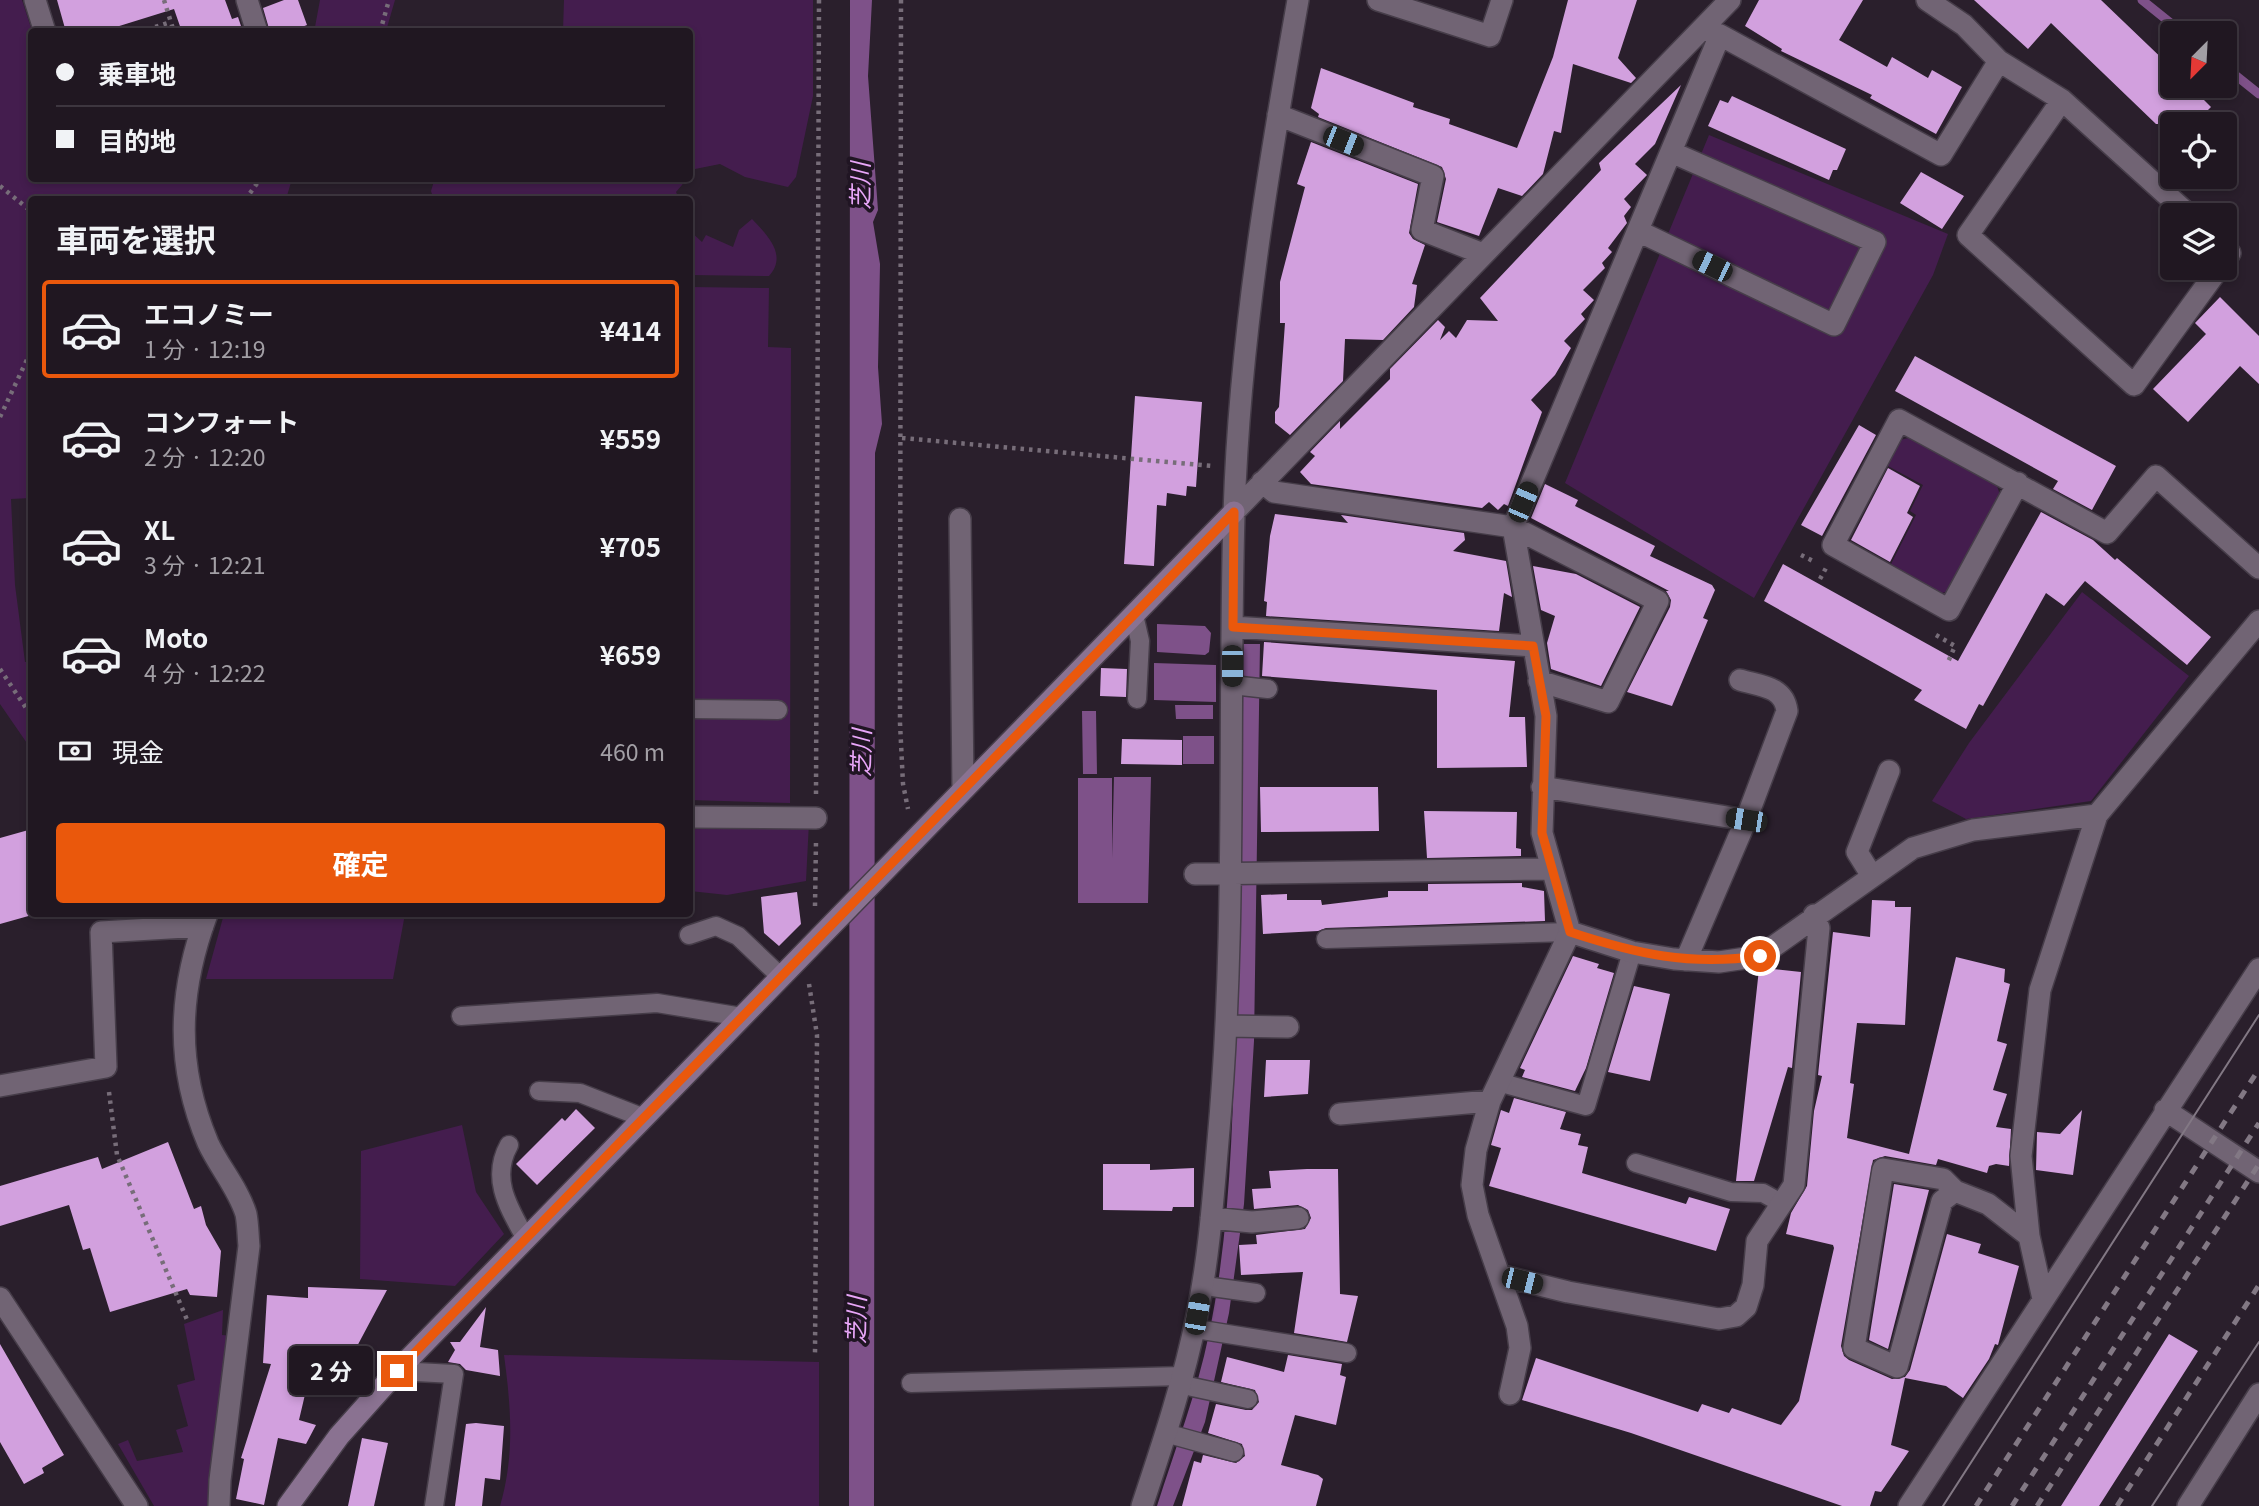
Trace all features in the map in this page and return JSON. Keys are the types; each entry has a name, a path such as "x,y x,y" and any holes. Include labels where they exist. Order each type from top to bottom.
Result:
{"street":[{"path":"35,0 44,28"},
{"path":"247,0 256,28"},
{"path":"1142,1506 1168,1433 1195,1329 1211,1218 1227,1026 1234,512 1237,468 1256,252 1298,0"},
{"path":"1378,0 1490,36 1502,0"},
{"path":"1510,1394 1520,1348 1517,1326 1478,1215 1472,1185 1476,1150 1494,1091 1570,932 1542,833 1546,716 1513,527 1671,152 1712,32 1730,0"},
{"path":"1927,0 1964,25 1999,61 2062,100 2176,203"},
{"path":"1712,32 1941,155 1999,61"},
{"path":"288,1506 339,1436 397,1371 1483,254 1712,32"},
{"path":"2062,100 1968,235 2134,385 2210,280"},
{"path":"1278,115 1433,176 1422,230 1483,254"},
{"path":"1638,231 1835,325 1875,242 1671,152"},
{"path":"2018,484 1949,610 1833,544 1899,420 2018,484 2107,533 2156,476 2259,568"},
{"path":"1262,482 1274,492 1513,527 1658,601 1608,702 1539,681"},
{"path":"960,519 963,789"},
{"path":"2043,1299 2029,1236 2021,1156 2040,990 2097,815 2259,621"},
{"path":"1233,627 1533,646"},
{"path":"1686,960 1746,820 1787,711 1786,699 1779,692 1740,680"},
{"path":"1872,876 1857,852 1889,771"},
{"path":"1542,787 1746,820"},
{"path":"1570,932 1632,952 1686,960 1719,962 1760,956 1814,915 1913,848 1973,830 2097,815"},
{"path":"693,817 816,818"},
{"path":"1195,874 1550,869"},
{"path":"1499,1275 1567,1292 1719,1319 1736,1316 1746,1307 1753,1285 1757,1241 1794,1185 1819,928 1814,915"},
{"path":"0,1086 106,1067 101,932 205,920 182,1021 186,1065 195,1105 209,1144 246,1215 249,1246 220,1479 219,1506"},
{"path":"1909,1506 2259,969"},
{"path":"1227,1026 1279,1027"},
{"path":"1340,1114 1494,1091"},
{"path":"2165,1111 2259,1172"},
{"path":"1955,1191 1942,1201 1897,1367 1854,1348 1883,1169 1943,1179 1955,1191 1988,1204 2029,1236"},
{"path":"1211,1218 1252,1222 1298,1218"},
{"path":"0,1298 137,1506"},
{"path":"2188,1506 2259,1394"}],"lane":[{"path":"1134,615 1140,641 1137,699"},
{"path":"1232,685 1268,688"},
{"path":"693,709 778,710"},
{"path":"689,935 716,926 738,936 781,977"},
{"path":"1326,939 1570,932"},
{"path":"1494,1091 1586,1105 1632,952"},
{"path":"461,1016 657,1003 742,1017"},
{"path":"539,1091 580,1093 644,1118"},
{"path":"509,1144 499,1175 506,1203 526,1239"},
{"path":"1636,1163 1731,1192 1763,1193 1781,1202"},
{"path":"1203,1286 1251,1292"},
{"path":"1195,1329 1347,1353"},
{"path":"397,1371 454,1374 434,1506"},
{"path":"911,1383 1182,1382 1248,1399"},
{"path":"1168,1433 1234,1452"}],"path":[{"path":"164,0 173,28"},
{"path":"381,28 389,0"},
{"path":"815,1355 817,1035 812,945 816,818 819,0"},
{"path":"901,0 901,723 907,847"},
{"path":"152,28 171,22"},
{"path":"0,186 28,209"},
{"path":"0,416 28,357"},
{"path":"902,438 1237,468"},
{"path":"1934,634 1955,646 1948,662"},
{"path":"0,669 28,711"},
{"path":"106,1067 117,1155 188,1322"}],"shaded area":[{"path":"0,0 22,0 31,28 28,28 28,182 291,182 287,196 28,196 28,498 11,499 15,585 25,662 28,662 28,745 0,704"},
{"path":"320,0 395,0 387,28 315,27"},
{"path":"564,0 813,0 813,96 796,177 788,187 745,177 720,164 693,171 693,28 563,28"},
{"path":"1709,135 1948,234 1933,275 1754,598 1565,483"},
{"path":"434,182 684,182 676,192 678,196 433,196"},
{"path":"752,219 769,239 776,253 776,260 769,276 693,275 693,234 702,242 706,235 733,247 739,230"},
{"path":"693,287 769,288 768,347 791,348 790,803 693,800"},
{"path":"1912,437 1997,486 2000,495 1948,591 1936,595 1889,568 1916,515 1910,511 1923,485 1886,465 1900,440"},
{"path":"2082,592 2189,676 2091,801 1966,819 1932,801 1969,743"},
{"path":"693,821 809,822 806,881 727,895 693,891"},
{"path":"223,917 404,917 393,979 206,979"},
{"path":"462,1125 476,1192 504,1234 455,1286 360,1279 361,1151"},
{"path":"223,1310 222,1335 233,1336 213,1506 154,1506 118,1444 128,1440 137,1461 183,1452 176,1430 188,1426 177,1385 195,1380 184,1324"},
{"path":"504,1355 819,1362 819,1506 500,1506 510,1450"}],"water":[{"name":"芝川","path":"850,0 872,0 868,76 878,210 873,222 880,264 878,367 882,424 875,453 874,1506 849,1506"},
{"path":"1157,624 1205,626 1211,633 1209,652 1205,655 1157,652"},
{"path":"1243,644 1260,644 1254,1041 1244,1204 1229,1313 1205,1422 1173,1506 1157,1506 1204,1356 1217,1292 1227,1207 1240,861"},
{"path":"1154,663 1216,665 1216,702 1154,700"},
{"path":"1175,705 1213,705 1213,719 1176,719"},
{"path":"1082,711 1096,711 1097,774 1083,774"},
{"path":"1183,736 1214,736 1214,764 1183,764"},
{"path":"1114,777 1151,777 1148,903 1078,903 1078,778 1112,778 1112,858"}],"building":[{"path":"57,0 225,0 232,19 238,17 242,28 181,28 174,9 113,28 65,28"},
{"path":"284,0 298,0 307,25 299,28 269,28 263,8"},
{"path":"1568,0 1637,0 1618,58 1636,78 1631,83 1573,64 1561,133 1554,131 1543,174 1522,196 1498,188 1479,236 1437,222 1446,179 1442,167 1318,117 1319,114 1311,108 1321,68 1414,103 1413,107 1450,119 1449,124 1517,148 1553,57"},
{"path":"1759,0 1863,0 1839,40 1887,67 1892,57 1928,78 1932,70 1962,87 1936,134 1870,98 1872,95 1781,51 1782,49 1745,26"},
{"path":"1974,0 2101,0 2160,57 2160,98 2202,98 2211,107 2206,112 2160,112 2160,124 2156,124 2051,23 2028,49"},
{"path":"1681,85 1655,144 1635,164 1647,175 1624,199 1631,207 1624,216 1627,223 1608,248 1612,252 1602,263 1605,268 1583,290 1594,300 1581,314 1585,319 1564,341 1571,348 1555,375 1531,400 1542,412 1508,506 1504,504 1498,510 1489,502 1482,508 1311,484 1300,472 1315,456 1310,452 1340,421 1340,429 1390,379 1390,369 1438,320 1445,327 1440,340 1449,331 1456,338 1467,320 1498,321 1480,298 1601,170 1599,163"},
{"path":"1732,96 1846,149 1837,170 1833,170 1829,180 1708,126 1720,100 1728,103"},
{"path":"1311,142 1418,184 1409,233 1413,239 1425,245 1412,284 1417,285 1414,307 1383,340 1345,339 1343,381 1290,435 1275,423 1275,412 1279,407 1285,323 1280,323 1280,282 1305,187 1297,184"},
{"path":"1921,172 1964,196 1942,229 1900,203"},
{"path":"2220,297 2259,336 2259,384 2240,366 2188,422 2153,389 2206,334 2195,323"},
{"path":"1915,356 2116,466 2092,510 2053,489 2058,481 1895,391"},
{"path":"1135,396 1202,402 1196,487 1187,486 1186,496 1167,493 1166,506 1157,505 1154,566 1124,564"},
{"path":"1859,425 1876,435 1822,536 1801,525"},
{"path":"1888,468 1920,486 1907,513 1913,517 1890,562 1851,540"},
{"path":"1545,484 1578,500 1575,506 1655,546 1650,556 1712,585 1715,590 1703,618 1708,620 1672,706 1627,692 1670,607 1671,600 1666,591 1669,591 1531,518"},
{"path":"2041,512 2093,540 2211,637 2187,665 2085,581 2064,606 2046,593 1983,706 1979,704 1966,729 1914,700 1922,690 1764,601 1783,564 1958,661"},
{"path":"1275,514 1348,523 1341,515 1464,533 1465,540 1453,551 1506,561 1512,597 1504,593 1499,631 1266,616 1267,602 1264,601 1270,536"},
{"path":"1533,566 1576,574 1640,607 1601,686 1551,669 1547,643 1555,616 1541,610"},
{"path":"1264,642 1515,661 1509,717 1525,717 1527,767 1437,768 1437,690 1262,676"},
{"path":"1101,668 1127,669 1126,697 1100,696"},
{"path":"1122,739 1182,740 1182,765 1121,764"},
{"path":"1260,787 1378,787 1379,831 1261,832"},
{"path":"1424,811 1517,812 1516,848 1521,849 1521,856 1427,858"},
{"path":"28,830 28,916 0,924 0,838"},
{"path":"1522,883 1522,887 1544,891 1545,921 1326,928 1318,931 1263,934 1261,895 1287,894 1287,900 1321,900 1322,905 1388,897 1388,891 1428,891 1428,884"},
{"path":"797,892 801,924 779,946 764,933 761,897"},
{"path":"1872,900 1895,901 1895,907 1911,907 1905,1025 1857,1023 1850,1083 1854,1084 1847,1138 1909,1154 1956,957 2005,969 2004,982 2010,984 1997,1041 2007,1044 1993,1090 2007,1094 1996,1127 2011,1129 2009,1166 1989,1166 1987,1173 1938,1159 1936,1165 1885,1156 1873,1160 1841,1346 1844,1356 1849,1360 1892,1379 1905,1377 1910,1370 1947,1234 1981,1244 1978,1253 2019,1266 1998,1345 1995,1344 1989,1359 1963,1398 1946,1386 1905,1378 1891,1445 1909,1451 1881,1492 1875,1491 1870,1506 1842,1506 1631,1433 1522,1400 1536,1358 1698,1412 1702,1404 1729,1413 1732,1408 1781,1425 1799,1401 1834,1248 1833,1245 1786,1234 1791,1213 1807,1186 1814,1111 1822,1076 1818,1075 1833,932 1870,937"},
{"path":"1573,956 1599,964 1597,968 1614,973 1586,1068 1575,1091 1522,1077 1525,1070 1520,1068"},
{"path":"1759,969 1801,972 1792,1068 1788,1067 1754,1181 1736,1181"},
{"path":"1634,986 1670,994 1650,1081 1608,1072"},
{"path":"1266,1060 1310,1060 1308,1094 1264,1097"},
{"path":"1514,1098 1566,1112 1560,1129 1581,1134 1578,1145 1588,1147 1582,1173 1686,1204 1689,1197 1730,1209 1716,1251 1489,1186 1501,1148 1491,1145 1501,1110 1509,1113"},
{"path":"576,1109 595,1128 537,1185 516,1164 562,1118 565,1121"},
{"path":"2082,1110 2073,1175 2036,1170 2037,1132 2060,1134"},
{"path":"168,1142 194,1209 201,1206 206,1225 221,1251 217,1297 190,1295 187,1289 110,1312 90,1248 83,1250 69,1205 0,1226 0,1186 98,1157 102,1169"},
{"path":"1103,1164 1150,1164 1150,1170 1194,1168 1194,1207 1173,1207 1172,1211 1103,1210"},
{"path":"1338,1169 1340,1294 1358,1296 1347,1342 1294,1333 1303,1272 1241,1275 1239,1245 1257,1244 1256,1235 1305,1229 1311,1218 1308,1210 1298,1205 1254,1209 1252,1189 1271,1188 1269,1171"},
{"path":"1894,1184 1929,1190 1888,1349 1869,1340"},
{"path":"308,1287 387,1290 346,1367 311,1369 299,1420 316,1425 306,1444 278,1438 264,1505 236,1499 244,1459 241,1458 271,1364 263,1363 267,1295 308,1298"},
{"path":"486,1307 480,1347 498,1350 500,1376 466,1370 460,1364 448,1362 455,1350 450,1342 460,1342"},
{"path":"2169,1334 2198,1351 2099,1506 2061,1506"},
{"path":"0,1344 64,1455 42,1468 44,1473 24,1484 0,1442"},
{"path":"1288,1355 1342,1364 1340,1375 1346,1377 1336,1425 1295,1415 1281,1465 1318,1475 1323,1479 1316,1506 1182,1506 1194,1461 1201,1463 1203,1455 1236,1463 1245,1456 1242,1444 1208,1433 1216,1404 1252,1410 1259,1402 1255,1390 1221,1382 1227,1357 1284,1372"},
{"path":"466,1424 504,1426 500,1480 485,1478 482,1506 455,1506"},
{"path":"362,1438 388,1443 374,1506 348,1506"}],"waterway":[{"path":"2142,0 2168,21"},
{"path":"2237,76 2259,94"}],"tram line":[{"path":"1943,1506 2259,1015"},
{"path":"2152,1506 2259,1342"}],"railway":[{"path":"1976,1506 2259,1069"},
{"path":"2012,1506 2259,1123"},
{"path":"2037,1506 2259,1164"},
{"path":"2117,1506 2259,1285"}],"route":[{"path":"397,1371 1234,512 1233,627 1533,646 1546,716 1542,833 1570,932 1632,952 1674,959 1719,962 1760,956"}]}
